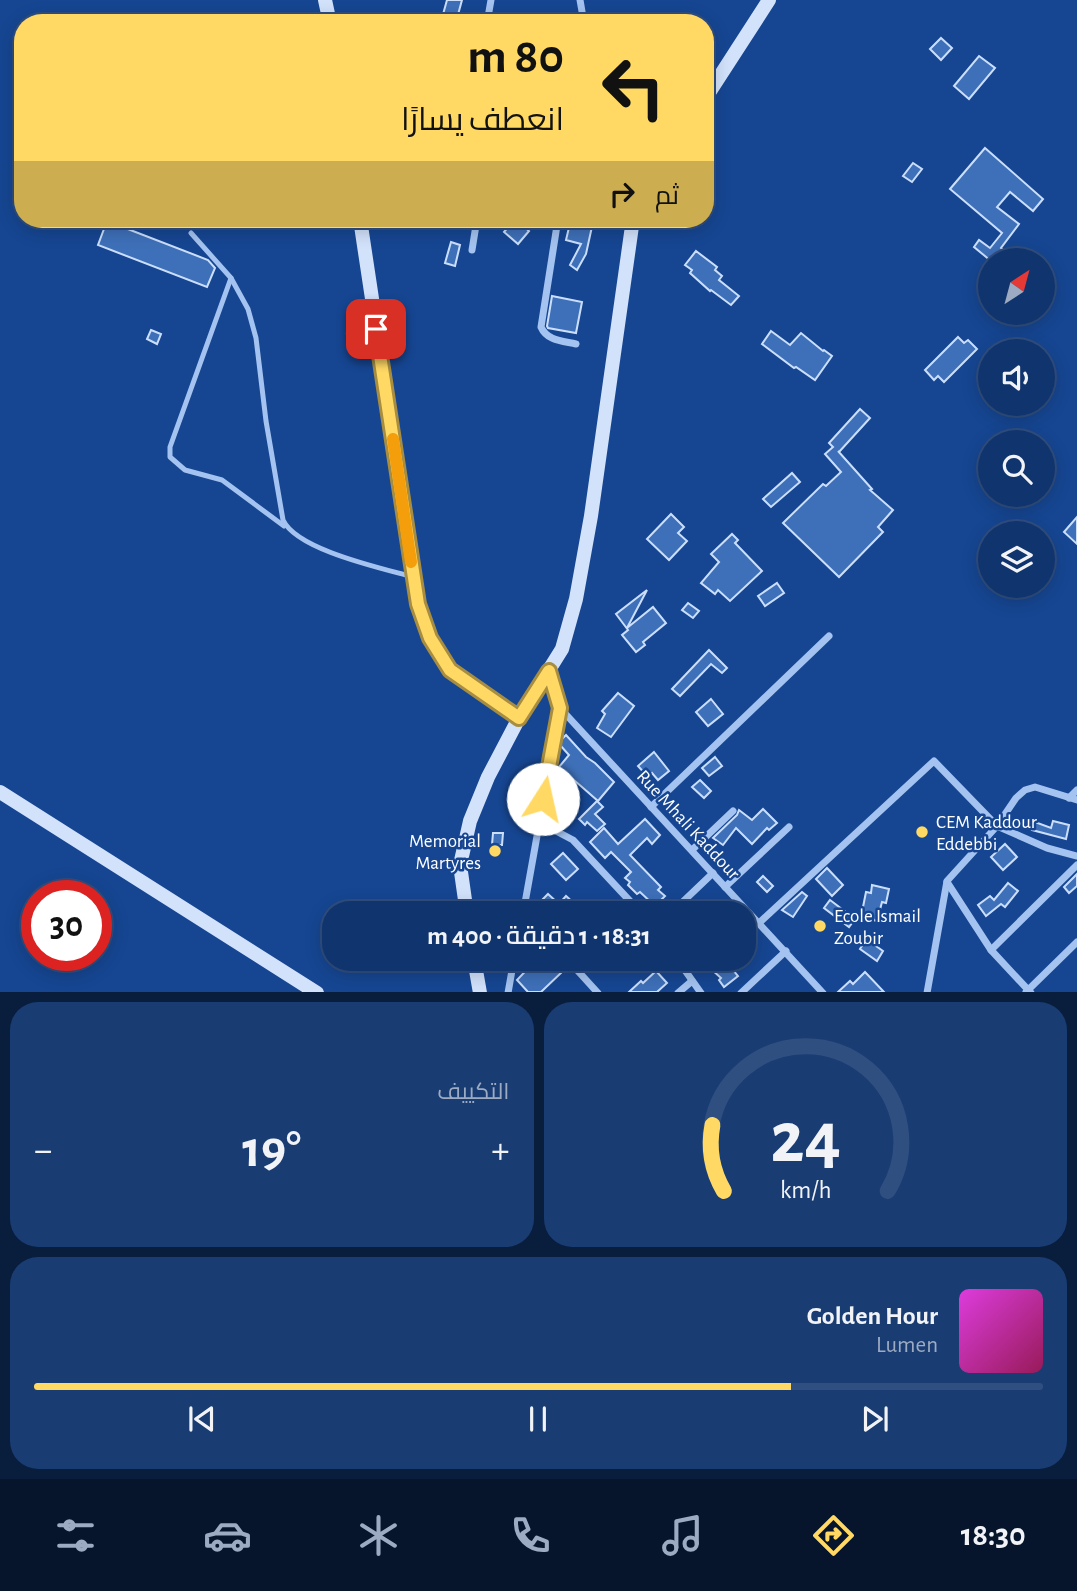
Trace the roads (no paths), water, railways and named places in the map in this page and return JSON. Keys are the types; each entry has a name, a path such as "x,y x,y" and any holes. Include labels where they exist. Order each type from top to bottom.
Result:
{"main road":[{"path":"714,85 769,0"},
{"path":"361,228 418,604 430,638 450,670 519,718"},
{"path":"465,901 460,865 470,821 488,777 519,718 562,649 578,587 591,516 633,228"},
{"path":"0,792 317,992"},
{"path":"476,971 480,992"}],"street":[{"path":"471,250 475,228"},
{"path":"557,228 541,327 543,333 549,337 576,344"},
{"path":"651,807 829,636"},
{"path":"525,901 560,708 549,671"},
{"name":"Rue Mhali Kaddour","path":"560,708 823,992"},
{"path":"759,923 934,761 997,826 1047,848 1077,856"},
{"path":"927,992 947,881 997,826 1016,798 1025,790 1035,787 1073,799 1077,790"},
{"path":"692,850 733,811"},
{"path":"539,822 573,840 630,901"},
{"path":"725,887 789,827"},
{"path":"991,950 1077,865"},
{"path":"684,901 713,873"},
{"path":"947,881 991,950 1028,991 1077,942"},
{"path":"741,992 786,951"},
{"path":"508,992 512,971"},
{"path":"578,971 598,992"},
{"path":"685,971 701,992"},
{"path":"678,992 692,981"}],"lane":[{"path":"191,233 231,278 248,309 256,338 266,421 282,520 286,528"},
{"path":"231,278 170,447 170,457 185,470 222,480 300,538 346,558 414,577"}],"place":[{"name":"CEM Kaddour Eddebbi","path":"922,832"},
{"name":"Memorial Martyres","path":"495,851"},
{"name":"Ecole Ismail Zoubir","path":"820,926"}]}
